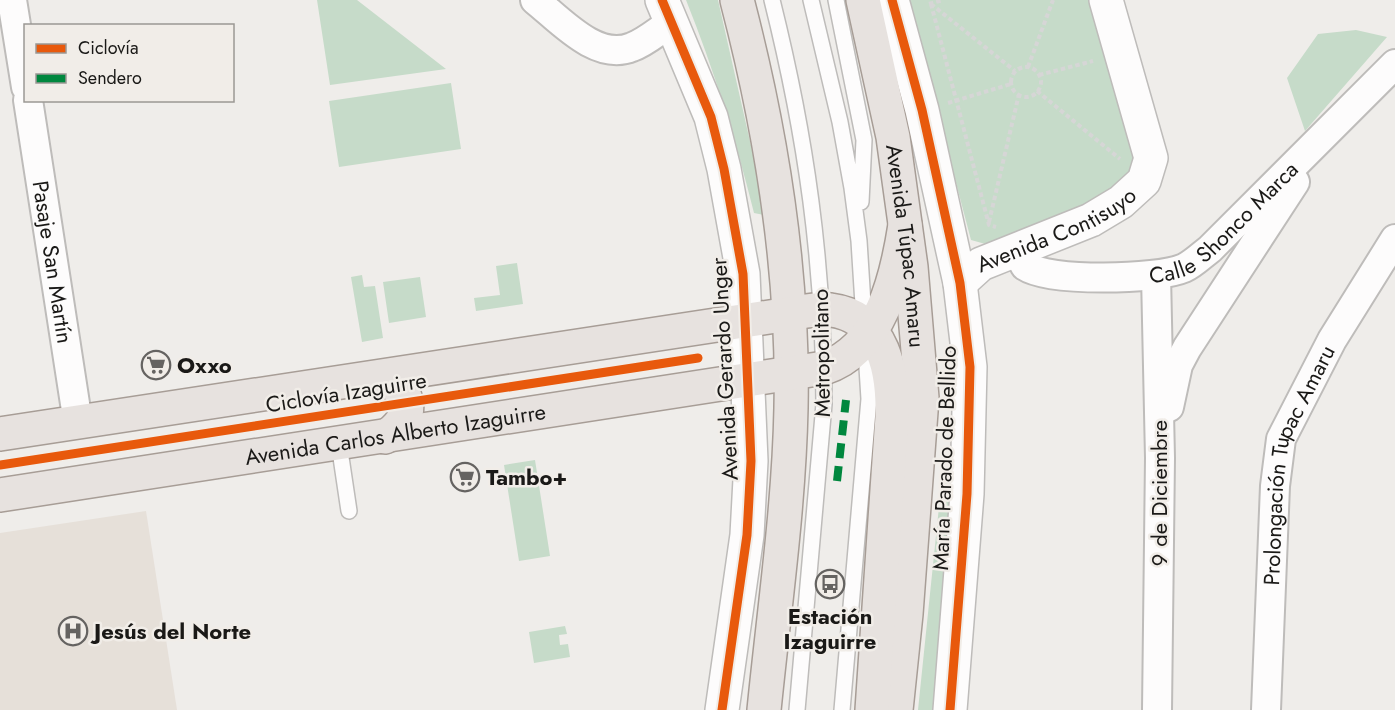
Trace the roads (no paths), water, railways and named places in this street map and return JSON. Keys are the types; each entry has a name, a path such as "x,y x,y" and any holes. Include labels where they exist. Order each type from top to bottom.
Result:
{"main road":[{"path":"737,0 762,104 777,185 787,273 789,314 791,373 786,492 764,710"},
{"name":"Avenida Túpac Amaru","path":"863,0 893,137 916,310 922,417 896,710"},
{"path":"866,332 894,280 905,225"},
{"path":"0,434 789,314 822,310 846,314 866,332 886,356 892,398 872,710"},
{"name":"Avenida Carlos Alberto Izaguirre","path":"0,495 385,438 824,368 850,356 866,332"},
{"path":"380,378 396,386 403,394 408,410 402,424 385,438"}],"street":[{"path":"12,0 24,75"},
{"path":"535,0 592,44 606,50 632,48 667,11"},
{"name":"María Parado de Bellido","path":"892,0 922,110 960,283 970,367 968,494 950,710"},
{"name":"Avenida Contisuyo","path":"960,283 1012,240 1091,220 1121,202 1144,181 1149,169 1150,158 1106,0"},
{"name":"Avenida Gerardo Unger","path":"667,11 711,117 743,274 751,461 747,535 722,710"},
{"name":"Calle Shonco Marca","path":"1012,240 1025,266 1046,275 1156,275 1184,268 1210,249 1395,64"},
{"name":"Pasaje San Martín","path":"28,102 78,423"},
{"path":"1160,458 1172,393 1182,357 1329,130"},
{"name":"Prolongación Tupac Amaru","path":"1266,710 1275,486 1281,439 1332,340 1395,239"},
{"name":"9 de Diciembre","path":"1156,275 1160,458 1157,710"}],"lane":[{"name":"Metropolitano","path":"772,0 804,141 822,310 824,404 797,710"},
{"name":"Metropolitano","path":"811,0 840,122 859,241 869,399 842,710"},
{"name":"Metropolitano","path":"836,0 864,140 859,241"},
{"path":"339,444 349,511"}],"place":[{"name":"Oxxo","path":"156,365"},
{"name":"Tambo+","path":"465,477"},
{"name":"Estación Izaguirre","path":"830,584"},
{"name":"Jesús del Norte","path":"73,631"}]}
